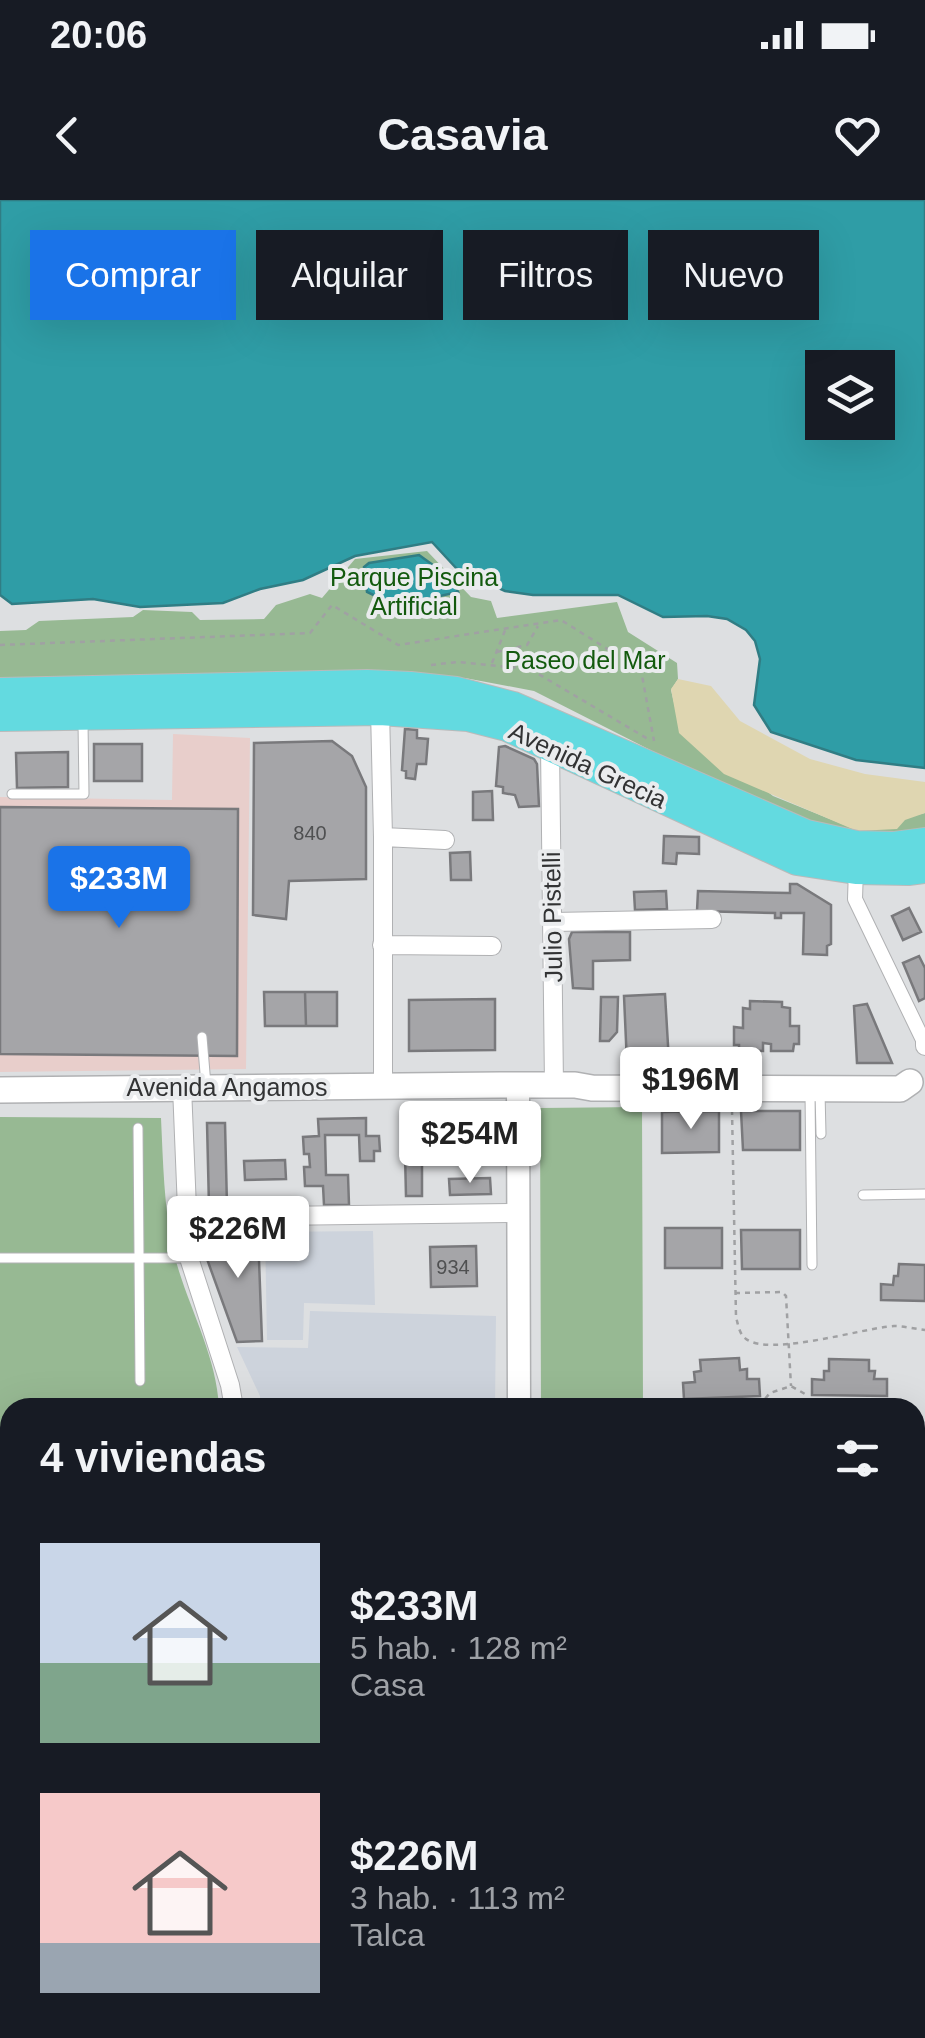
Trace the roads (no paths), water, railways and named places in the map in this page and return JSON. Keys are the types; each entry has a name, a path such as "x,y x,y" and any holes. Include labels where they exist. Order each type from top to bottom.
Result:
{"highway":[{"name":"Avenida Grecia","path":"0,693 362,685 456,692 514,707 806,835 856,846 925,844"},
{"name":"Avenida Grecia","path":"0,716 380,710 468,716 506,726 797,860 856,869 925,868"}],"main road":[{"name":"Avenida Angamos","path":"564,1085 590,1078 900,1076 918,1082"},
{"name":"Avenida Angamos","path":"0,1090 564,1085 900,1089 918,1082"}],"street":[{"path":"383,1087 380,710 391,694 410,687"},
{"name":"Julio Pistelli","path":"550,748 553,922 564,1085"},
{"path":"383,838 445,840"},
{"path":"856,869 855,899 925,1042"},
{"path":"553,922 712,919"},
{"path":"382,944 492,946"},
{"path":"518,1086 518,1398"},
{"path":"194,1087 186,1218 189,1258 232,1398"},
{"path":"186,1218 518,1214"}],"lane":[{"path":"12,794 84,794 83,715"},
{"path":"194,1087 202,1037"},
{"path":"815,1088 821,1134"},
{"path":"812,1265 815,1088"},
{"path":"138,1128 140,1380"},
{"path":"863,1194 925,1194"},
{"path":"0,1258 189,1258"}],"water":[{"path":"0,200 925,200 925,768 856,760 771,732 754,705 760,659 755,641 746,630 727,619 663,617 618,595 533,595 505,591 457,569 432,542 355,556 303,580 260,589 223,603 140,607 93,599 12,604 0,595"},
{"path":"419,555 451,578 458,592 396,606 367,592 364,567 369,563"}],"park label":[{"name":"Parque Piscina Artificial","path":"414,592"},
{"name":"Paseo del Mar","path":"585,660"}]}
